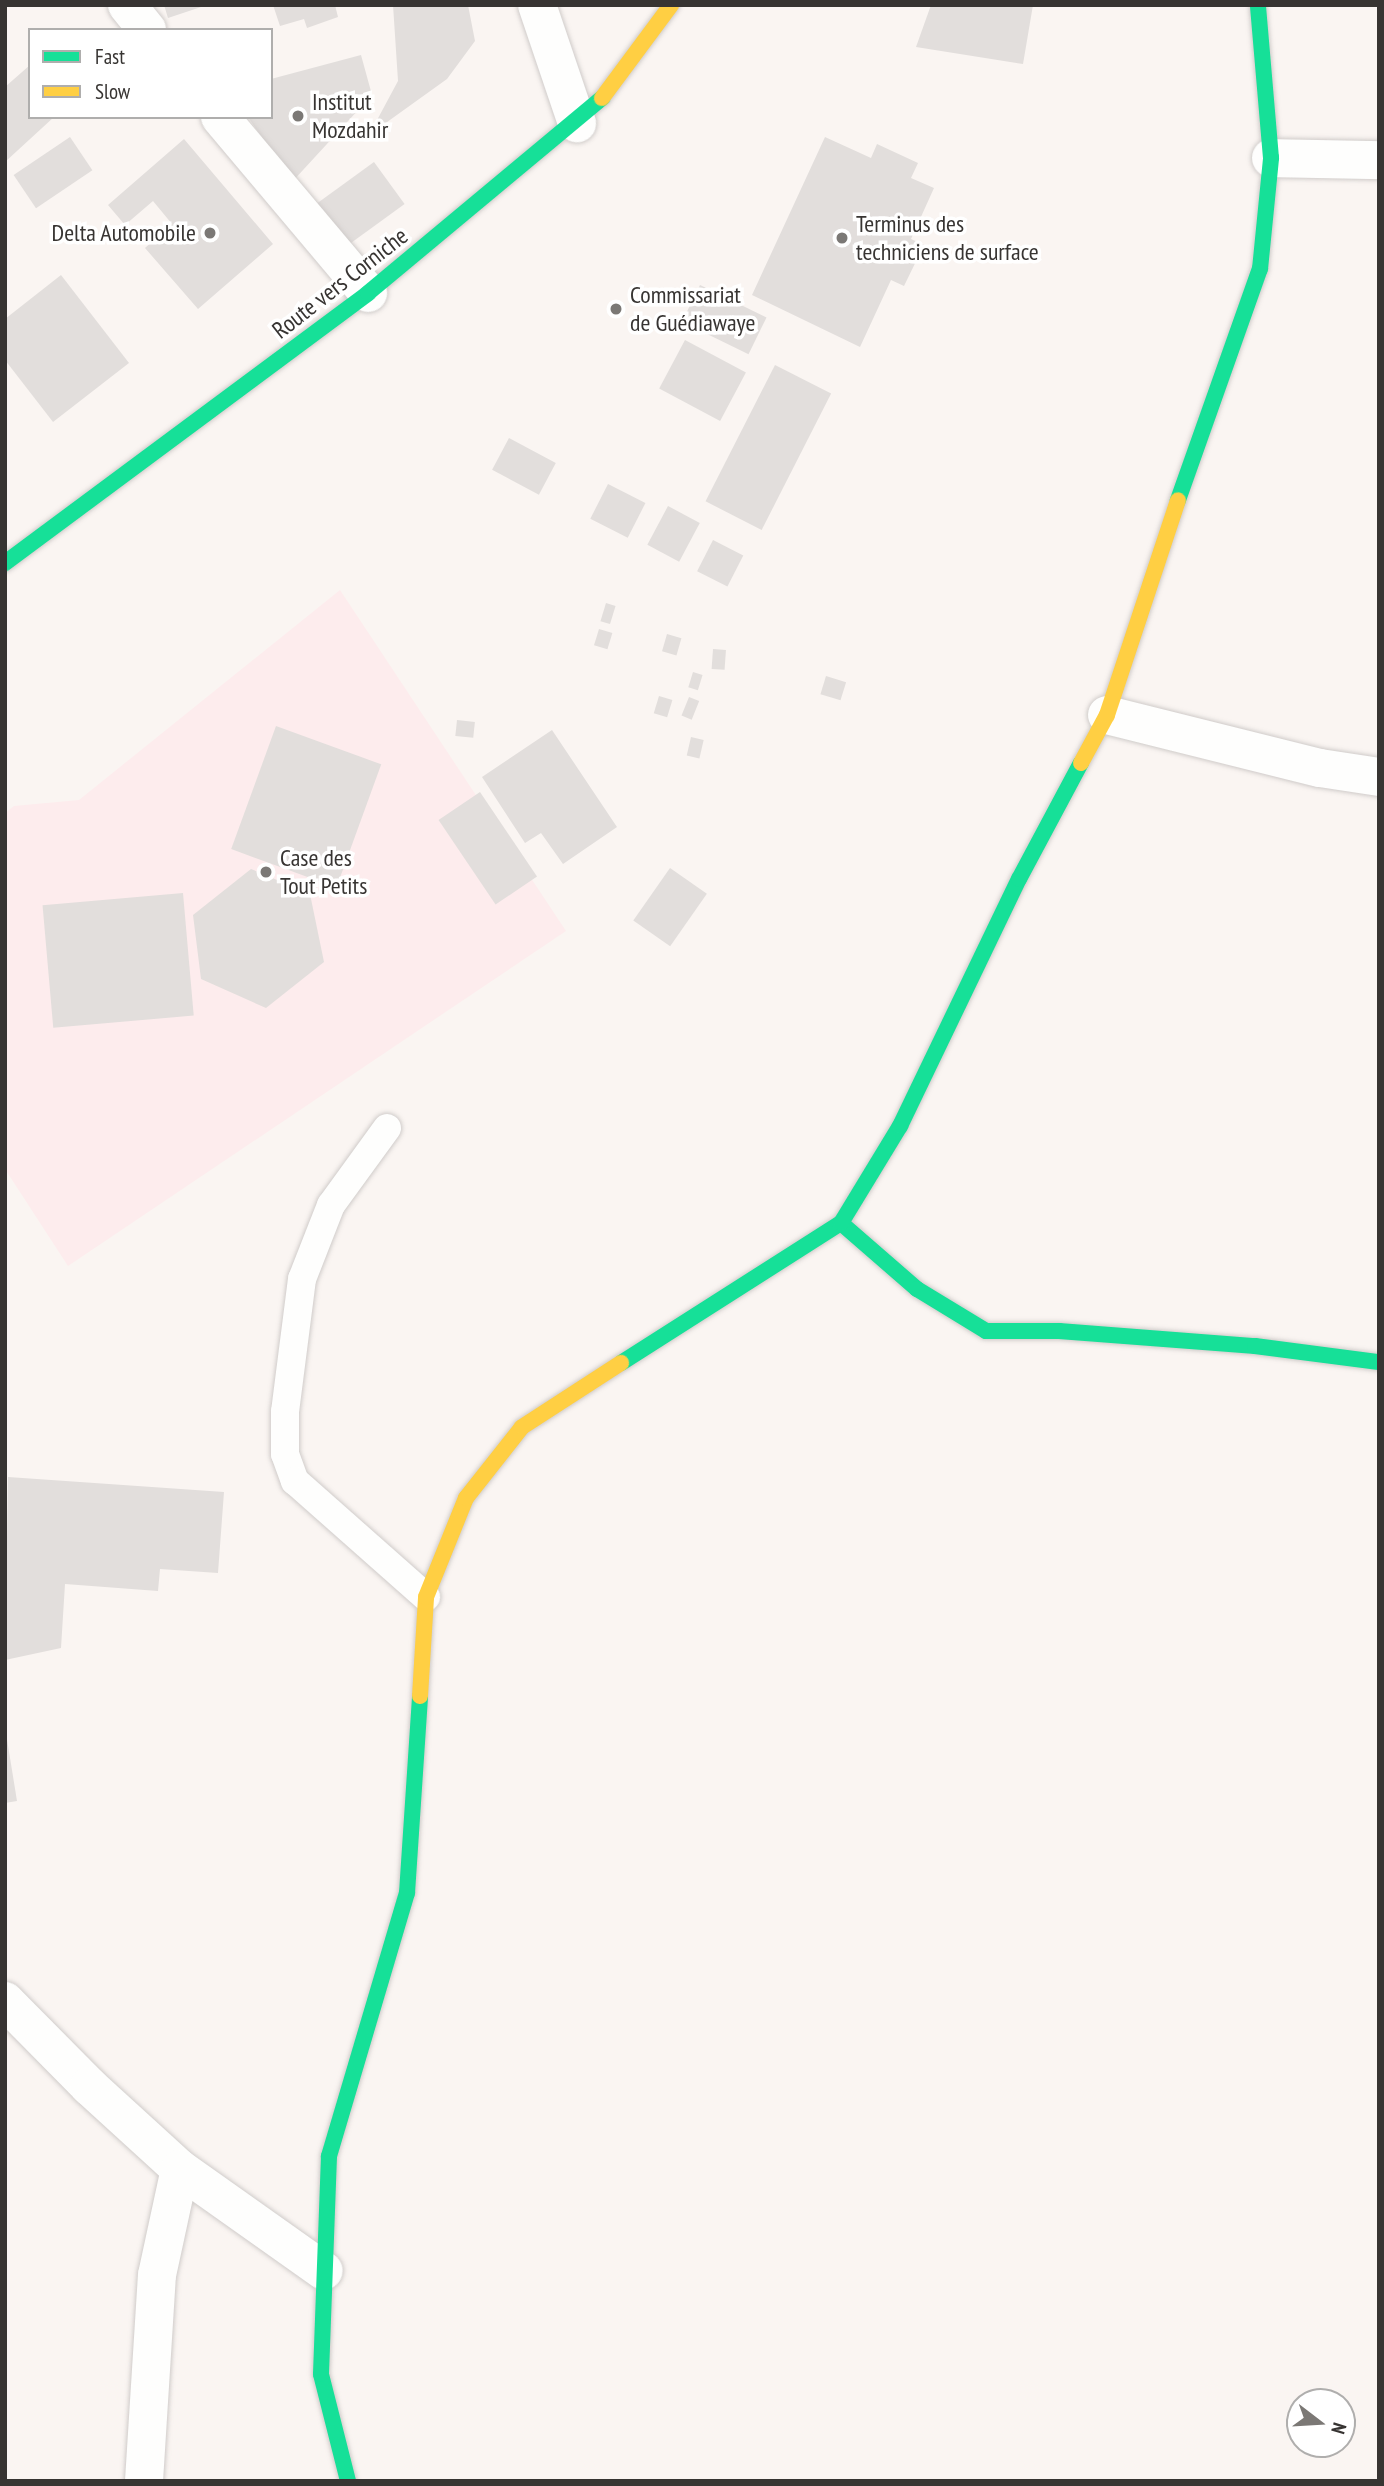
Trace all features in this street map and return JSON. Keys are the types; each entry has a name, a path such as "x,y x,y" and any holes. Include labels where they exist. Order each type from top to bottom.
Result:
{"street":[{"path":"127,5 145,28"},
{"path":"537,5 577,123"},
{"name":"Route vers Corniche","path":"5,563 368,293 577,123 609,92 671,5"},
{"path":"348,2481 321,2374 328,2156 407,1893 426,1597 466,1498 522,1427 841,1223 900,1126 1019,878 1107,715 1196,445 1260,269 1272,158 1258,5"},
{"path":"222,119 368,293"},
{"path":"1272,158 1379,160"},
{"path":"1107,715 1320,768 1379,777"},
{"path":"841,1223 917,1289 986,1331 1059,1331 1255,1346 1379,1362"},
{"path":"5,2001 89,2087 180,2169 324,2271"},
{"path":"144,2481 157,2275 180,2169"}],"lane":[{"path":"387,1128 331,1205 302,1279 285,1412 285,1454 295,1481 426,1597"}],"shaded area":[{"name":"Case des Tout Petits","path":"340,590 566,931 68,1266 5,1169 5,813 14,806 79,800"}],"building":[{"path":"164,5 204,5 204,6 168,18"},
{"path":"273,5 335,5 338,17 307,28 304,19 280,26"},
{"path":"393,5 468,5 475,41 447,79 369,135 398,81"},
{"path":"931,5 1033,5 1023,64 916,47"},
{"path":"361,55 372,95 292,182 249,119 273,119 273,78"},
{"path":"28,67 28,119 52,119 5,162 5,87"},
{"path":"70,137 92,170 36,208 14,175"},
{"path":"825,137 871,158 877,144 918,163 911,178 934,188 911,239 924,245 904,286 891,280 860,347 752,295"},
{"path":"184,139 273,244 198,309 145,248 172,224 153,201 125,225 108,205"},
{"path":"374,162 405,204 347,246 317,204"},
{"path":"61,275 129,363 53,422 5,360 5,319"},
{"path":"700,285 767,317 749,354 682,322"},
{"path":"685,340 746,372 720,421 659,389"},
{"path":"775,365 831,394 762,530 706,501"},
{"path":"509,438 556,463 539,495 492,470"},
{"path":"608,484 645,503 628,538 590,519"},
{"path":"668,506 700,523 679,562 647,545"},
{"path":"713,540 743,555 727,587 697,571"},
{"path":"606,603 616,606 610,624 600,621"},
{"path":"599,629 612,633 607,649 594,645"},
{"path":"667,634 681,638 676,655 662,651"},
{"path":"713,649 726,650 725,670 712,669"},
{"path":"693,672 703,675 698,690 688,687"},
{"path":"826,676 846,682 841,700 820,694"},
{"path":"659,696 672,700 667,717 654,713"},
{"path":"689,697 699,701 692,720 682,716"},
{"path":"457,720 475,722 473,738 455,736"},
{"path":"276,726 381,764 336,887 231,849"},
{"path":"552,730 617,827 563,864 541,833 525,843 482,777"},
{"path":"691,737 704,740 699,758 687,756"},
{"path":"480,792 537,877 496,905 439,820"},
{"path":"670,868 707,894 670,946 633,920"},
{"path":"251,869 310,894 324,962 266,1008 201,979 193,915"},
{"path":"183,893 194,1016 53,1028 43,905"},
{"path":"8,1477 224,1492 218,1573 160,1569 158,1591 65,1584 61,1648 5,1660"},
{"path":"5,1727 17,1801 5,1803"}],"traffic: fast":[{"path":"1178,500 1260,269 1271,158 1258,5"},
{"path":"5,563 368,293 602,98"},
{"path":"621,1363 841,1223 900,1126 1019,879 1081,763"},
{"path":"841,1223 917,1289 986,1331 1059,1331 1255,1346 1379,1362"},
{"path":"348,2481 321,2374 329,2156 407,1893 420,1696"}],"traffic: slow":[{"path":"602,98 671,5"},
{"path":"1081,763 1107,715 1178,500"},
{"path":"420,1696 426,1597 466,1498 522,1427 621,1363"}],"place":[{"name":"Institut Mozdahir","path":"298,116"},
{"name":"Delta Automobile","path":"210,233"},
{"name":"Terminus des techniciens de surface","path":"842,238"},
{"name":"Commissariat de Guédiawaye","path":"616,309"},
{"name":"Case des Tout Petits","path":"266,872"}]}
